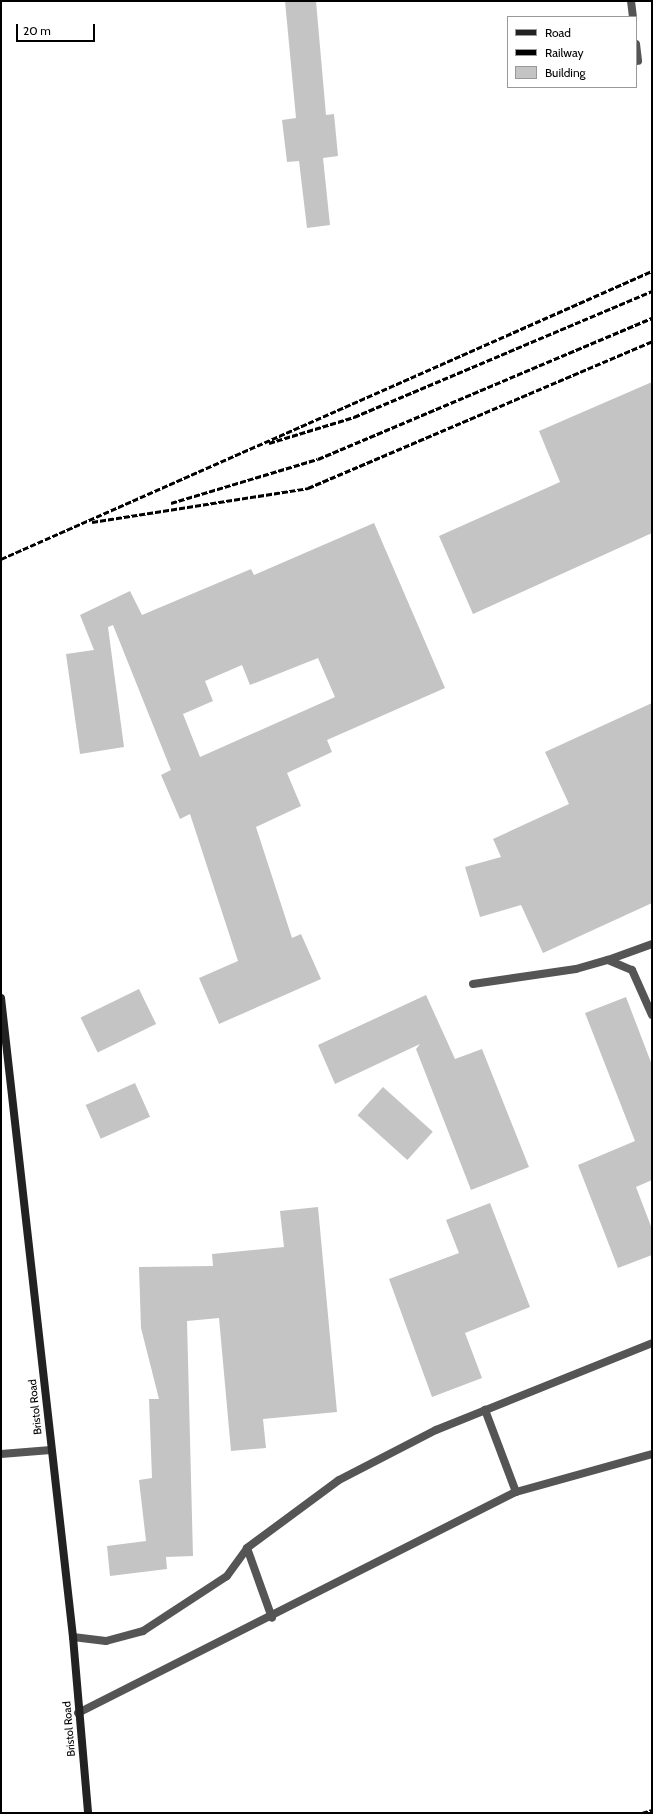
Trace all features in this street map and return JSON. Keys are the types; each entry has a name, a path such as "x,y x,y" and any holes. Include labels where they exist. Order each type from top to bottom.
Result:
{"street":[{"path":"631,1 633,16"},
{"path":"637,52 638,61"},
{"path":"473,984 576,969 608,960 652,944"},
{"path":"608,960 632,970 652,1015"},
{"name":"Bristol Road","path":"1,998 73,1637 78,1714 88,1813"},
{"path":"73,1637 106,1641 143,1631 227,1576 247,1548 339,1480 436,1430 652,1343"},
{"path":"485,1410 516,1492"},
{"path":"1,1454 51,1450"},
{"path":"78,1714 272,1618 516,1492 652,1454"},
{"path":"247,1548 272,1618"}],"building":[{"path":"285,1 316,1 326,115 334,114 338,156 323,158 330,225 307,228 299,161 287,162 282,120 296,118"},
{"path":"652,382 652,533 473,614 439,536 560,482 539,431"},
{"path":"374,523 445,688 327,740 332,752 287,773 301,806 256,827 292,938 301,934 321,979 219,1024 199,978 238,961 190,814 180,819 161,775 171,770 113,625 108,627 124,747 80,754 66,654 94,650 80,615 130,591 142,615 251,569 254,575","holes":["318,658 335,697 200,757 183,714 213,701 205,681 242,665 250,685"]},
{"path":"652,703 652,903 543,953 521,905 480,917 465,867 501,857 493,839 569,804 545,752"},
{"path":"139,989 156,1024 98,1053 81,1017"},
{"path":"426,995 455,1059 482,1049 529,1167 471,1190 416,1049 420,1044 335,1084 318,1045"},
{"path":"626,997 652,1065 652,1180 636,1187 652,1229 652,1255 618,1268 578,1165 635,1141 585,1013"},
{"path":"135,1083 150,1117 101,1139 86,1105"},
{"path":"383,1087 433,1132 407,1160 358,1115"},
{"path":"490,1203 530,1307 465,1333 482,1378 432,1397 389,1279 459,1253 446,1220"},
{"path":"318,1207 337,1412 263,1419 266,1448 231,1451 219,1318 187,1321 193,1556 166,1557 167,1569 110,1576 107,1546 146,1541 139,1480 152,1478 149,1399 159,1399 141,1328 139,1267 213,1266 212,1254 284,1247 280,1211"}],"railway":[{"path":"1,559 652,271"},
{"path":"269,443 354,417 652,291"},
{"path":"171,503 318,459 652,318"},
{"path":"92,522 308,488 652,341"},
{"path":"642,1813 652,1810"}]}
